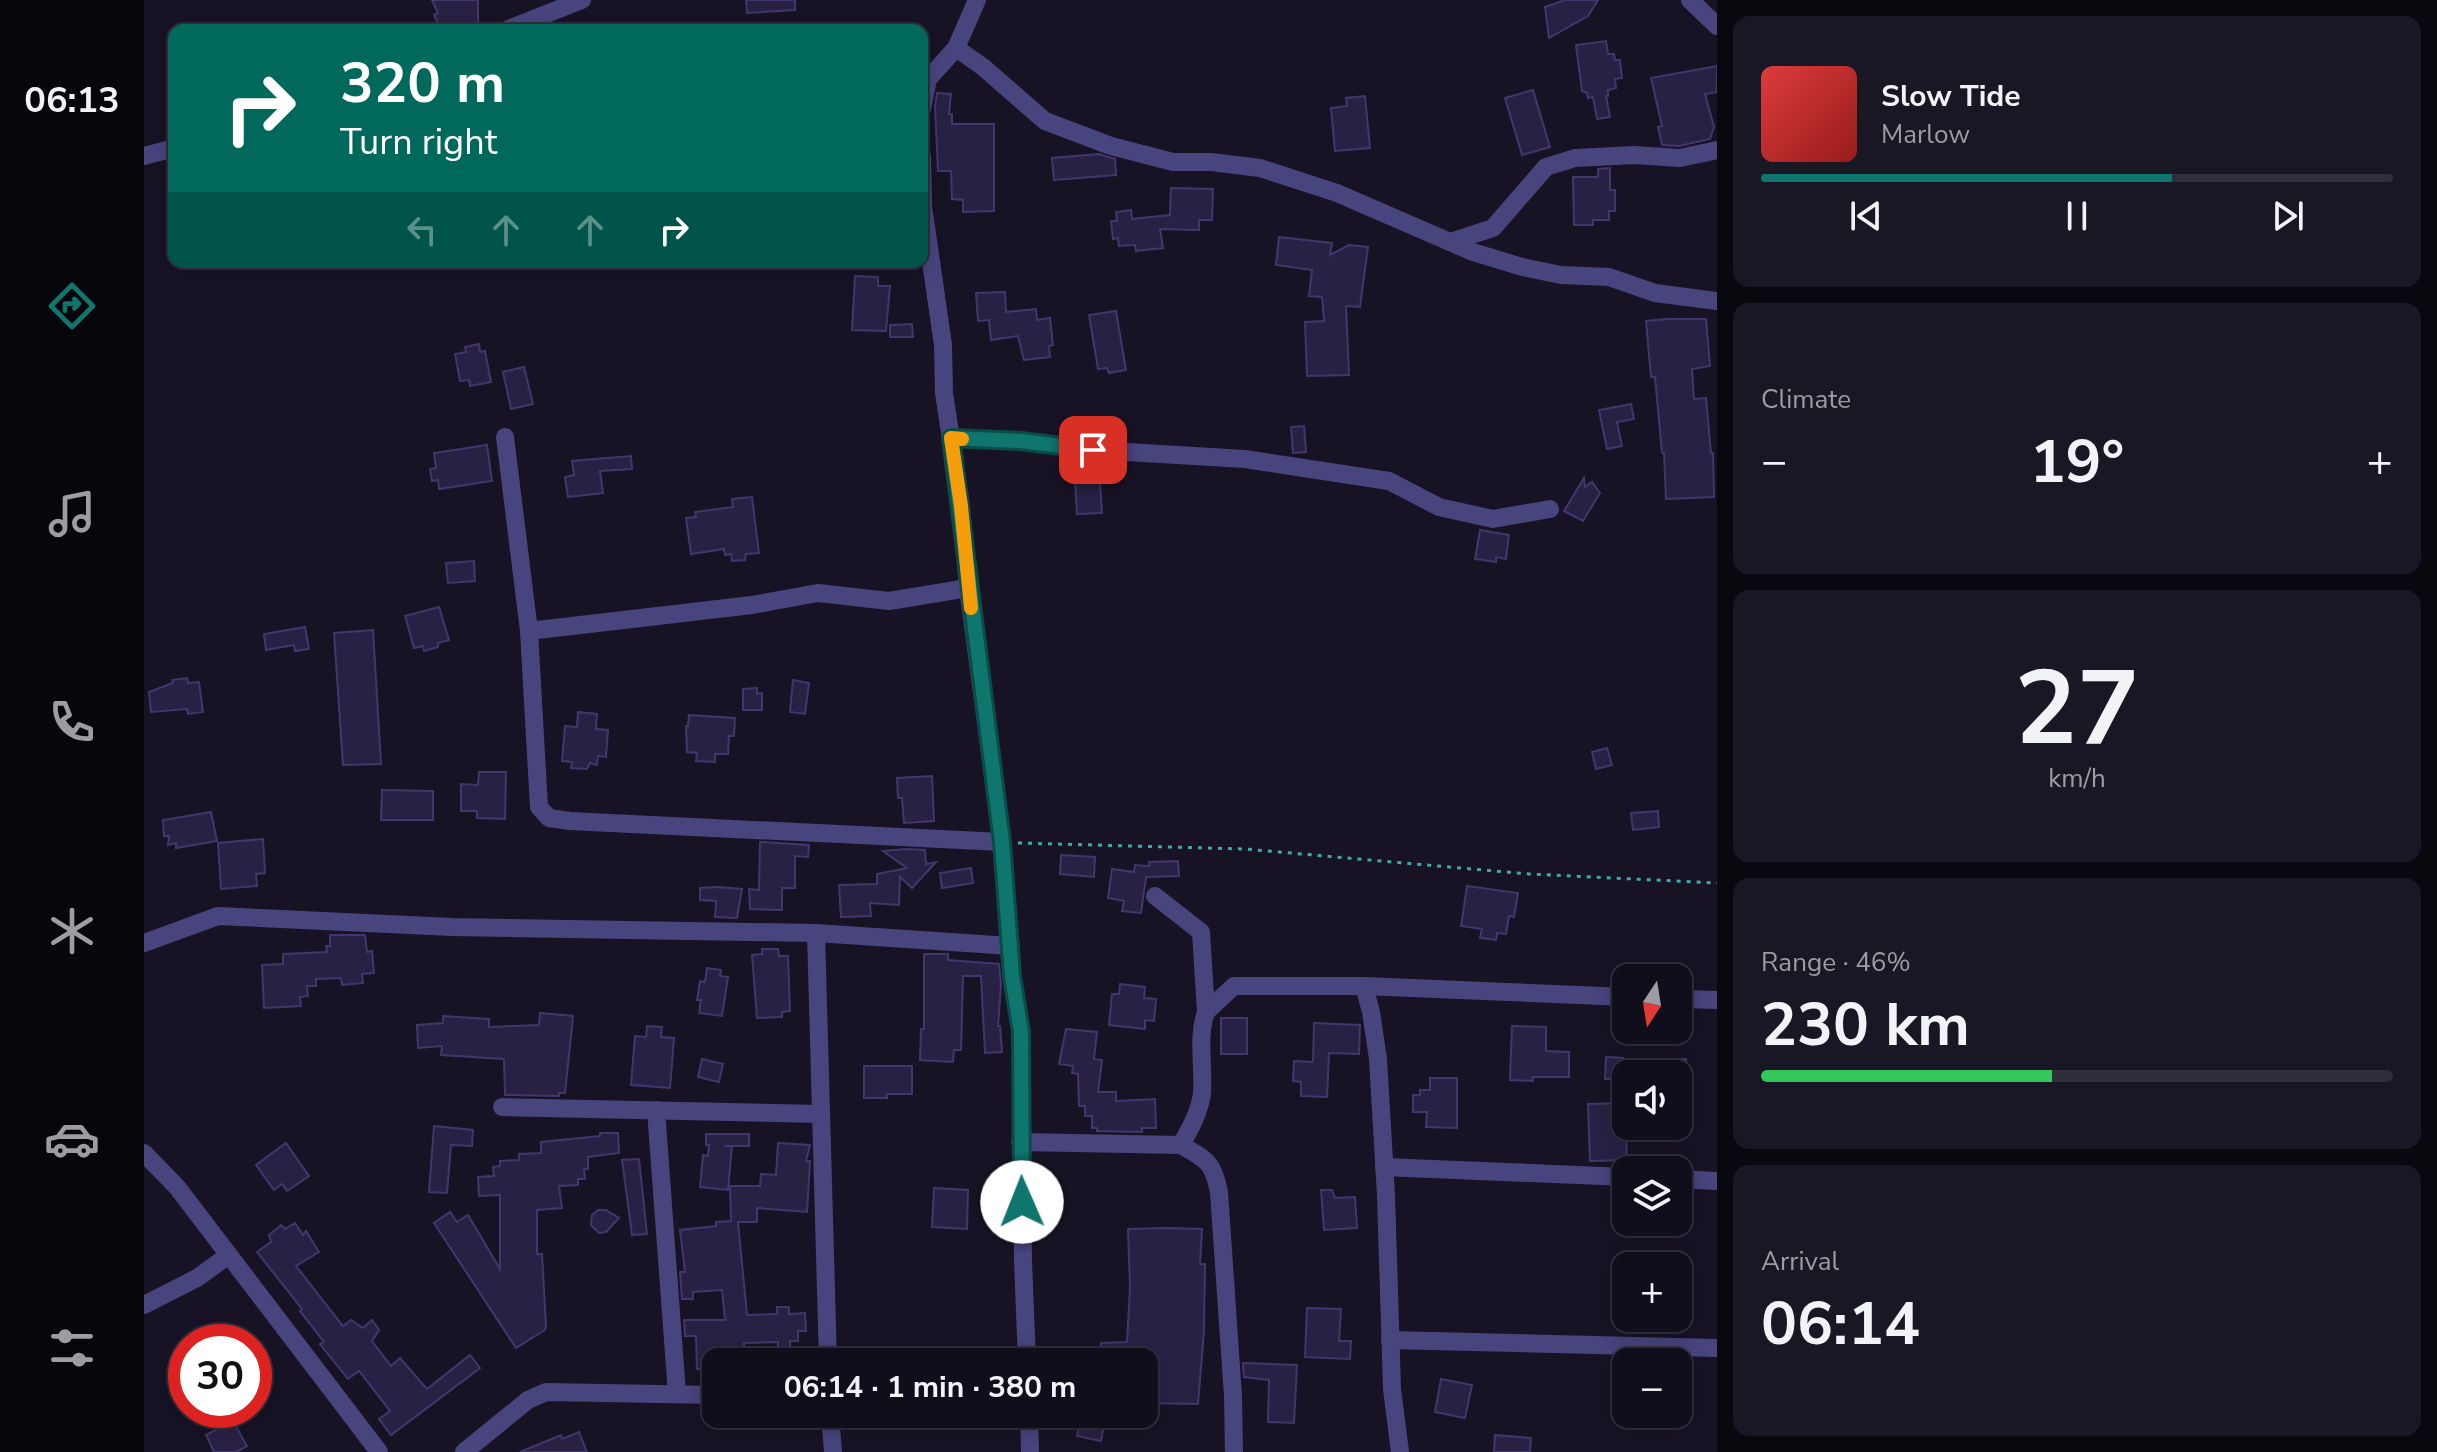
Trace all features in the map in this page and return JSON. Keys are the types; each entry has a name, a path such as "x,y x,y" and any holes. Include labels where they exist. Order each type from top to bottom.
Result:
{"street":[{"path":"521,24 582,0"},
{"path":"928,79 956,48 977,0"},
{"path":"1690,0 1717,26"},
{"path":"956,48 983,67 1045,121 1111,146 1173,162 1211,162 1260,168 1337,193 1450,242 1522,267 1561,275 1609,277 1655,293 1717,301"},
{"path":"144,156 168,150"},
{"path":"1450,242 1493,228 1546,167 1575,158 1634,155 1680,158 1717,150"},
{"path":"928,241 943,345 944,393 1002,842 1021,1032 1020,1142 1027,1348"},
{"path":"505,437 529,631 539,807 549,818 1002,842"},
{"path":"951,438 1245,459 1389,481 1439,507 1493,519 1550,509"},
{"path":"529,631 752,605 818,593 889,601 968,588"},
{"path":"1155,896 1201,932 1206,1012 1202,1025 1202,1095 1193,1123 1181,1145"},
{"path":"144,943 218,916 452,927 816,933 1011,946"},
{"path":"816,933 828,1348"},
{"path":"1206,1012 1234,986 1364,986 1612,996"},
{"path":"1364,986 1378,1059 1392,1389 1400,1452"},
{"path":"1692,999 1717,1000"},
{"path":"502,1107 821,1114"},
{"path":"656,1110 677,1394"},
{"path":"1020,1142 1181,1145 1206,1159 1215,1171 1233,1396 1234,1452"},
{"path":"144,1153 177,1187 379,1452"},
{"path":"1384,1167 1612,1176"},
{"path":"1692,1180 1717,1181"},
{"path":"144,1305 197,1278 229,1255"},
{"path":"1390,1340 1717,1348"},
{"path":"464,1452 528,1400 546,1392 702,1395"},
{"path":"831,1428 833,1452"},
{"path":"1029,1428 1030,1452"}],"path":[{"path":"1002,842 1245,849 1529,874 1717,883"}],"building":[{"path":"432,0 478,0 478,24 438,24 434,15 438,13"},
{"path":"746,0 795,0 795,10 747,13"},
{"path":"1565,0 1598,0 1588,16 1549,38 1545,7"},
{"path":"1606,41 1608,54 1614,54 1615,60 1620,60 1622,78 1615,79 1616,88 1608,90 1606,96 1610,117 1597,119 1593,97 1588,98 1587,93 1582,91 1576,45"},
{"path":"1717,66 1717,92 1705,94 1714,127 1710,139 1679,146 1662,145 1658,127 1662,126 1651,78"},
{"path":"1533,90 1550,147 1522,155 1505,98"},
{"path":"937,93 951,94 949,114 952,114 952,124 994,124 994,211 963,212 963,200 952,199 951,171 938,171"},
{"path":"1365,96 1370,148 1335,151 1331,108 1347,106 1346,98"},
{"path":"1099,154 1115,159 1116,175 1054,180 1052,158"},
{"path":"1610,168 1610,190 1615,190 1615,211 1609,211 1609,220 1593,220 1593,225 1574,225 1573,177 1598,177 1598,169"},
{"path":"1171,188 1213,189 1212,220 1199,220 1199,230 1160,229 1163,248 1136,251 1135,245 1119,246 1118,238 1113,239 1111,221 1117,221 1116,212 1131,210 1132,219 1170,215"},
{"path":"1279,237 1332,243 1330,255 1349,245 1368,247 1360,307 1346,306 1349,375 1307,376 1305,322 1324,321 1322,297 1309,296 1312,270 1276,265"},
{"path":"855,276 878,277 878,286 890,286 886,331 852,330"},
{"path":"1005,292 1006,312 1036,309 1037,320 1050,318 1053,345 1049,346 1050,357 1024,360 1018,336 991,340 989,320 978,321 976,293"},
{"path":"1116,311 1126,370 1109,373 1107,368 1098,369 1089,315"},
{"path":"1706,319 1710,366 1692,369 1694,399 1706,398 1713,453 1714,497 1666,499 1664,453 1655,377 1651,377 1646,321"},
{"path":"912,324 913,337 890,337 890,325"},
{"path":"479,344 480,352 485,351 491,382 470,386 469,380 460,381 455,354 466,352 465,347"},
{"path":"524,367 533,404 511,409 503,372"},
{"path":"1631,404 1634,419 1617,422 1622,446 1607,449 1599,410"},
{"path":"1304,426 1306,452 1293,453 1291,427"},
{"path":"487,445 492,481 439,489 438,480 432,481 430,469 436,468 434,453"},
{"path":"631,456 632,469 600,471 603,493 568,497 565,477 574,475 572,461"},
{"path":"1584,478 1585,487 1592,482 1600,493 1583,521 1564,511"},
{"path":"1100,480 1102,513 1077,514 1075,481"},
{"path":"752,497 759,553 746,554 745,560 732,561 731,554 725,555 724,549 691,554 686,518 696,517 695,512 733,507 732,499"},
{"path":"1480,530 1509,535 1506,559 1496,557 1496,562 1475,559"},
{"path":"474,561 475,581 448,583 446,563"},
{"path":"439,607 449,640 424,651 423,646 414,648 405,616"},
{"path":"305,627 309,649 295,651 294,645 266,650 264,634"},
{"path":"373,630 381,764 343,765 334,633"},
{"path":"187,678 188,683 199,682 203,712 188,714 187,709 151,712 149,692 173,683 172,680"},
{"path":"793,680 809,683 805,714 790,712"},
{"path":"757,688 757,694 762,693 762,710 743,710 743,689"},
{"path":"578,712 597,714 596,729 608,730 606,757 598,756 597,765 590,763 587,769 571,768 572,762 562,761 565,726 577,727"},
{"path":"689,715 735,718 734,736 729,736 728,754 715,754 715,762 696,761 697,753 687,752 686,726"},
{"path":"1607,748 1612,765 1596,769 1592,752"},
{"path":"479,772 506,772 505,819 477,818 477,811 461,811 461,784 478,785"},
{"path":"932,776 934,821 904,823 897,778"},
{"path":"382,790 433,791 433,820 381,820"},
{"path":"1658,811 1659,827 1633,830 1631,813"},
{"path":"211,812 217,841 176,848 176,843 168,845 169,836 164,836 163,820"},
{"path":"263,839 265,873 256,874 257,886 221,889 218,843"},
{"path":"760,842 809,845 808,857 795,856 795,888 782,888 782,910 750,909 749,889 759,890"},
{"path":"925,850 926,864 936,862 912,888 900,877 899,905 870,903 871,916 841,917 839,885 877,884 877,874 907,868 883,851"},
{"path":"1061,855 1095,857 1094,877 1060,874"},
{"path":"1178,861 1179,876 1146,877 1141,913 1122,911 1124,901 1108,898 1112,869 1134,872 1135,865"},
{"path":"971,868 973,883 942,888 940,873"},
{"path":"1467,886 1518,893 1514,917 1509,916 1506,934 1497,933 1496,940 1480,938 1482,929 1461,926"},
{"path":"700,888 742,889 737,918 715,917 716,901 700,900"},
{"path":"330,935 365,935 367,952 372,951 374,973 362,974 363,983 342,985 341,978 316,979 316,986 307,986 308,996 300,997 301,1006 264,1008 262,965 283,964 283,954 327,952"},
{"path":"762,949 778,949 779,956 788,956 790,1011 782,1012 782,1017 757,1018 752,955 762,954"},
{"path":"924,954 948,954 948,960 999,964 998,1026 1002,1052 985,1053 981,976 963,976 961,1050 954,1050 953,1062 920,1060 921,1029 924,1029"},
{"path":"707,968 721,970 720,976 728,977 722,1016 699,1013 701,1000 697,1000 700,981 705,982"},
{"path":"1120,984 1145,987 1144,998 1156,999 1154,1021 1145,1020 1145,1029 1109,1025 1112,994 1119,994"},
{"path":"540,1013 573,1016 565,1093 559,1093 559,1096 505,1095 504,1059 441,1055 442,1046 418,1048 417,1025 443,1023 443,1016 489,1019 489,1027 539,1025"},
{"path":"1221,1018 1247,1018 1247,1054 1221,1054"},
{"path":"1314,1023 1360,1025 1359,1054 1329,1053 1327,1097 1301,1096 1301,1082 1293,1081 1294,1061 1313,1062"},
{"path":"647,1026 662,1027 661,1037 674,1038 670,1088 631,1085 635,1036 646,1037"},
{"path":"1512,1026 1546,1027 1546,1051 1569,1052 1569,1077 1510,1080"},
{"path":"1066,1029 1097,1032 1094,1059 1102,1060 1098,1092 1116,1092 1116,1101 1155,1099 1156,1128 1142,1128 1142,1132 1097,1131 1097,1128 1092,1128 1092,1116 1085,1116 1085,1106 1079,1106 1078,1074 1072,1073 1073,1066 1059,1064"},
{"path":"1606,1057 1623,1058 1612,1060 1612,1079 1605,1079"},
{"path":"702,1059 723,1064 719,1082 698,1077"},
{"path":"864,1066 912,1066 912,1094 864,1098"},
{"path":"1430,1078 1457,1078 1457,1128 1426,1127 1427,1112 1413,1112 1413,1095 1420,1095 1420,1090 1430,1090"},
{"path":"1612,1103 1612,1140 1626,1140 1627,1156 1590,1161 1588,1104"},
{"path":"434,1126 473,1130 472,1146 451,1145 447,1193 429,1192"},
{"path":"600,1133 618,1133 619,1153 588,1157 585,1179 578,1179 578,1185 559,1186 562,1208 537,1210 537,1254 542,1254 546,1325 545,1330 516,1348 434,1223 450,1212 457,1222 468,1215 500,1269 500,1195 479,1196 478,1177 494,1176 493,1167 500,1166 500,1161 519,1160 519,1154 541,1153 541,1142 600,1136"},
{"path":"706,1134 749,1134 749,1146 732,1146 728,1190 700,1187 703,1155 708,1156"},
{"path":"286,1143 309,1176 287,1191 282,1184 274,1190 256,1165"},
{"path":"778,1143 810,1145 806,1161 810,1161 807,1212 757,1208 757,1222 738,1222 747,1315 777,1314 777,1307 789,1307 789,1314 805,1313 806,1331 798,1331 798,1341 790,1341 790,1348 778,1348 778,1342 744,1343 744,1348 702,1348 702,1369 697,1369 696,1336 685,1336 684,1320 725,1320 722,1290 693,1292 693,1299 682,1299 680,1272 685,1272 680,1230 731,1221 730,1186 760,1186 761,1174 776,1175"},
{"path":"639,1159 647,1234 632,1235 622,1160"},
{"path":"934,1188 968,1190 967,1229 932,1227"},
{"path":"1321,1190 1332,1190 1335,1198 1355,1197 1357,1228 1324,1230"},
{"path":"1009,1202 1010,1219 997,1220 996,1203"},
{"path":"598,1210 606,1210 619,1218 606,1232 599,1233 591,1225 592,1215"},
{"path":"295,1223 303,1235 306,1231 319,1252 296,1266 343,1326 351,1320 363,1328 372,1320 379,1330 372,1341 391,1366 400,1358 427,1389 470,1355 480,1368 391,1435 379,1419 390,1411 359,1371 348,1379 320,1344 324,1342 300,1311 302,1309 257,1252 271,1242 269,1235 281,1225 285,1229"},
{"path":"1128,1229 1202,1229 1200,1264 1205,1264 1204,1331 1198,1404 1158,1403 1158,1348 1101,1348 1101,1343 1127,1342 1130,1288"},
{"path":"1307,1308 1341,1309 1339,1341 1351,1341 1350,1359 1305,1357"},
{"path":"1243,1363 1297,1365 1294,1423 1268,1422 1269,1380 1244,1377"},
{"path":"1441,1379 1472,1385 1465,1418 1435,1412"},
{"path":"220,1428 237,1428 247,1446 236,1452 214,1452 206,1435"},
{"path":"1079,1428 1103,1428 1101,1441 1077,1436"},
{"path":"579,1432 587,1452 520,1452 561,1435 562,1439"},
{"path":"1495,1435 1531,1438 1530,1452 1494,1452"}],"slow traffic":[{"path":"962,439 951,438 971,608"}],"route":[{"path":"1022,1202 1021,1032 1012,976 1002,842 951,438 1021,441 1093,450"}]}
